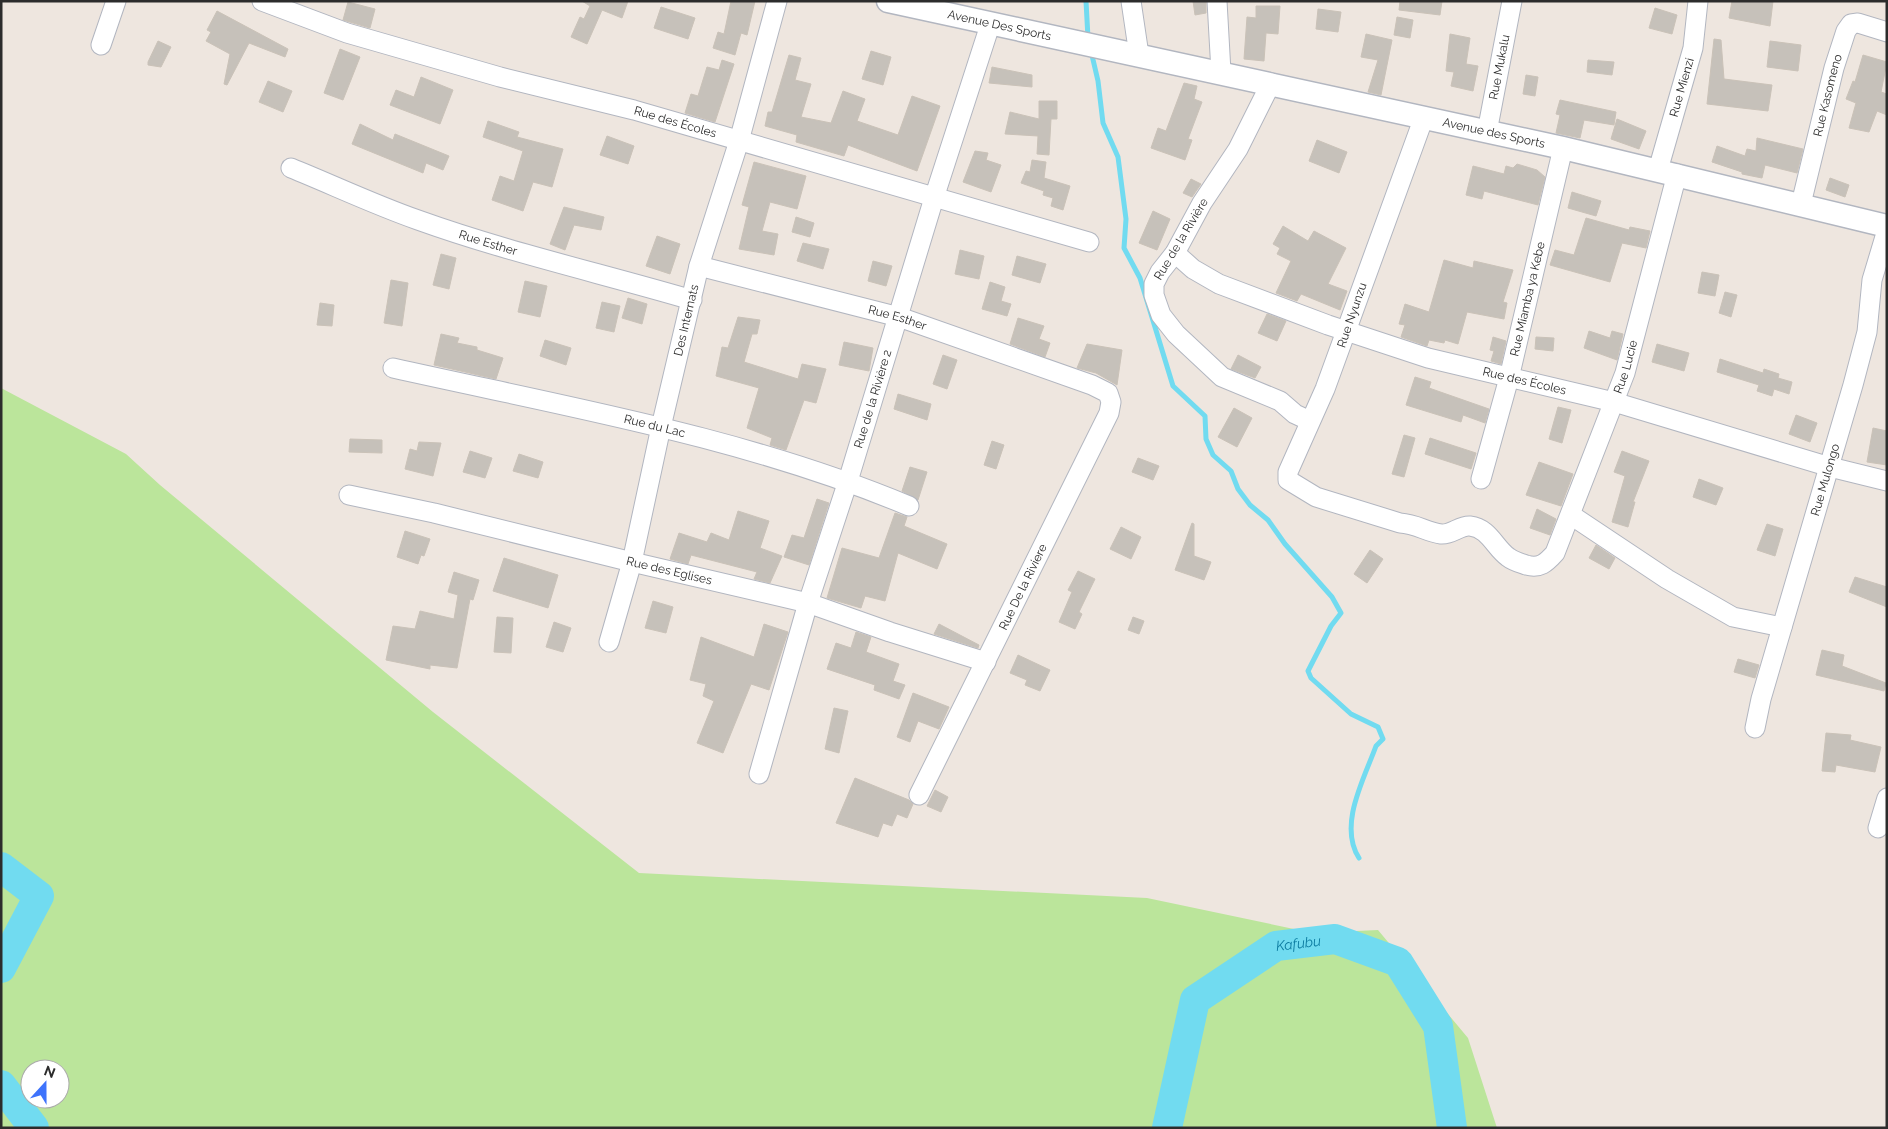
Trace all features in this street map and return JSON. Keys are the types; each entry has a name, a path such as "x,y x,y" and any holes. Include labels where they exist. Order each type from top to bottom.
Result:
{"street":[{"path":"101,44 116,1"},
{"name":"Rue des Écoles","path":"262,1 357,36 739,141 1089,242"},
{"name":"Des Internats","path":"609,642 632,562 661,427 700,266 739,141 777,1"},
{"name":"Avenue Des Sports","path":"888,1 990,25 1090,45"},
{"path":"1131,1 1139,55"},
{"path":"1217,1 1221,72"},
{"name":"Rue Mukalu","path":"1487,132 1512,1"},
{"name":"Rue Mienzi","path":"1667,172 1693,48 1698,1"},
{"name":"Rue Kasomeno","path":"1800,204 1846,31 1851,24 1858,23 1887,32"},
{"name":"Rue de la Rivière 2","path":"759,774 808,603 848,481 934,198 990,25"},
{"name":"Avenue des Sports","path":"1090,45 1272,83 1563,148 1887,226"},
{"name":"Rue de la Rivière","path":"1272,83 1238,149 1202,203 1175,253 1160,272 1154,284 1154,295 1161,316 1176,334 1222,377 1280,401 1295,414 1310,421"},
{"name":"Rue Nyunzu","path":"1424,117 1347,331 1325,389 1288,472 1288,480 1293,485 1316,497 1400,523 1415,524 1443,534 1470,526 1489,535 1510,558 1534,568 1542,566 1555,553"},
{"name":"Rue Miamba ya Kebe","path":"1481,479 1509,378 1563,148"},
{"name":"Rue Esther","path":"291,168 417,220 529,255 602,273 692,300"},
{"name":"Rue Lucie","path":"1555,553 1625,373 1640,319 1667,172"},
{"name":"Rue Mulongo","path":"1755,728 1761,699 1830,467 1867,332 1872,280 1887,230"},
{"name":"Rue des Écoles","path":"1175,253 1192,269 1219,284 1347,331 1428,358 1614,402 1830,467 1887,482"},
{"name":"Rue Esther","path":"700,266 899,317 1092,385"},
{"name":"Rue du Lac","path":"393,368 661,427 740,447 848,481 909,506"},
{"name":"Rue De la Riviere","path":"919,795 1108,413 1111,402 1108,393 1092,385"},
{"name":"Rue des Eglises","path":"348,495 434,513 808,603 890,632 986,662"},
{"path":"1571,515 1667,579 1733,617 1782,627"},
{"path":"1878,828 1887,798"}],"green space":[{"path":"1,388 126,454 160,485 433,712 639,873 1147,898 1313,933 1378,930 1468,1038 1497,1128 1,1128"}],"building":[{"path":"582,1 628,1 622,18 602,10 587,44 571,37 580,17 584,19 590,6"},
{"path":"731,1 755,1 747,35 741,33 735,55 713,48 718,32 724,34"},
{"path":"1193,1 1206,1 1206,13 1195,15"},
{"path":"1400,1 1442,1 1440,15 1399,10"},
{"path":"1732,1 1773,1 1770,26 1729,18"},
{"path":"348,2 375,9 370,28 343,20"},
{"path":"1256,6 1280,6 1278,34 1266,33 1264,61 1244,59 1247,17 1256,18"},
{"path":"661,7 695,18 688,39 654,28"},
{"path":"1655,8 1677,15 1672,34 1649,28"},
{"path":"1318,9 1341,12 1338,32 1316,29"},
{"path":"217,11 288,49 285,57 249,43 227,85 224,84 230,54 206,41 211,32 207,30"},
{"path":"1397,17 1413,20 1410,38 1394,35"},
{"path":"1366,34 1392,40 1381,95 1368,92 1378,60 1361,57"},
{"path":"1450,34 1470,38 1466,64 1478,66 1473,91 1451,86 1454,72 1446,71"},
{"path":"1714,39 1721,40 1724,79 1772,85 1768,111 1707,104"},
{"path":"158,41 171,47 161,67 148,65"},
{"path":"1770,41 1801,45 1798,71 1767,67"},
{"path":"340,49 360,57 343,100 324,93"},
{"path":"871,51 891,57 883,85 862,79"},
{"path":"789,55 801,58 795,80 811,84 801,117 831,123 843,91 865,99 857,121 898,135 912,96 940,106 917,171 848,145 844,156 796,142 797,135 765,126 768,112 772,112"},
{"path":"1863,55 1887,62 1881,92 1887,94 1887,115 1877,111 1869,132 1849,128 1856,103 1846,99 1853,81 1855,82"},
{"path":"722,60 734,64 715,122 685,113 691,94 698,96 707,67 719,70"},
{"path":"1588,60 1614,62 1612,75 1587,72"},
{"path":"992,67 1032,75 1032,87 989,83"},
{"path":"1526,75 1538,77 1535,96 1523,94"},
{"path":"421,77 453,90 440,124 390,105 396,90 414,97"},
{"path":"268,81 292,91 283,112 259,102"},
{"path":"1184,83 1197,86 1194,99 1202,102 1188,139 1192,140 1185,160 1151,148 1158,128 1166,131"},
{"path":"1560,100 1616,112 1614,125 1584,120 1580,138 1556,133 1560,115 1556,114"},
{"path":"1039,101 1057,101 1057,119 1051,119 1049,155 1037,154 1038,136 1005,134 1010,112 1039,119"},
{"path":"1617,119 1646,131 1639,149 1611,139"},
{"path":"488,121 519,132 517,137 563,149 552,187 533,182 523,211 492,200 500,176 514,181 523,151 483,137"},
{"path":"360,124 393,140 395,134 449,156 443,170 426,163 423,173 352,144"},
{"path":"607,136 634,146 628,164 600,155"},
{"path":"1757,138 1803,149 1797,173 1765,165 1762,178 1742,174 1742,172 1712,162 1717,146 1745,156 1747,149 1756,151"},
{"path":"1317,140 1347,152 1339,173 1309,161"},
{"path":"975,151 988,153 986,160 1001,165 991,192 963,182"},
{"path":"1032,160 1046,162 1044,178 1070,186 1063,210 1051,206 1053,198 1043,195 1044,191 1021,183 1026,171 1030,172"},
{"path":"754,162 806,176 797,209 770,202 762,231 778,234 774,255 739,249 749,207 742,205"},
{"path":"1517,164 1537,170 1545,177 1538,205 1484,191 1482,199 1466,195 1473,166 1504,174 1506,166 1513,168"},
{"path":"1830,178 1849,185 1845,197 1826,190"},
{"path":"1191,179 1201,184 1192,197 1183,193"},
{"path":"1572,192 1601,201 1596,216 1568,208"},
{"path":"564,207 604,217 601,230 574,225 565,250 550,244"},
{"path":"1153,211 1170,219 1157,250 1139,243"},
{"path":"796,217 814,223 810,237 792,232"},
{"path":"1586,218 1629,230 1630,227 1650,231 1646,248 1622,243 1610,282 1550,265 1555,250 1574,255"},
{"path":"1283,226 1308,241 1314,231 1346,248 1328,284 1347,291 1340,310 1301,294 1297,301 1276,293 1291,261 1277,254 1280,248 1273,244"},
{"path":"657,236 680,244 670,274 646,266"},
{"path":"803,243 829,249 823,269 797,261"},
{"path":"960,250 984,256 979,279 955,274"},
{"path":"441,254 456,258 449,289 433,285"},
{"path":"1017,256 1046,264 1040,283 1012,275"},
{"path":"1444,260 1473,268 1474,261 1513,270 1503,302 1507,303 1504,319 1467,312 1458,344 1445,340 1444,343 1429,340 1427,346 1401,337 1405,325 1399,324 1405,304 1429,312"},
{"path":"873,261 892,266 886,286 868,281"},
{"path":"1702,272 1719,275 1715,296 1698,293"},
{"path":"391,280 408,283 402,326 384,323"},
{"path":"525,281 547,286 540,317 518,312"},
{"path":"990,282 1005,287 1001,301 1011,304 1007,316 982,309"},
{"path":"1725,292 1737,295 1731,317 1719,313"},
{"path":"628,298 647,304 642,324 622,318"},
{"path":"602,302 620,306 614,332 596,328"},
{"path":"320,303 334,305 332,326 317,325"},
{"path":"1267,314 1286,321 1277,341 1258,333"},
{"path":"738,317 760,320 757,334 752,334 744,362 798,379 802,364 826,369 816,403 804,400 786,450 770,445 772,438 747,428 759,388 716,376 722,347 728,348"},
{"path":"1018,318 1044,326 1039,339 1050,343 1045,357 1010,344"},
{"path":"1589,331 1610,338 1612,331 1623,334 1617,360 1584,348"},
{"path":"441,334 459,338 457,343 477,347 477,350 503,358 496,379 434,365"},
{"path":"1493,337 1506,341 1501,364 1491,361 1494,351 1490,350"},
{"path":"1536,337 1554,338 1553,351 1535,349"},
{"path":"545,340 571,348 566,365 540,356"},
{"path":"844,342 873,348 869,371 839,365"},
{"path":"1087,344 1122,350 1117,385 1096,373 1077,368"},
{"path":"1657,344 1689,353 1684,371 1652,362"},
{"path":"943,355 957,360 947,389 933,384"},
{"path":"1238,355 1261,367 1255,378 1231,369"},
{"path":"1720,359 1763,373 1764,369 1779,374 1778,378 1792,382 1789,394 1774,389 1772,396 1757,391 1759,385 1717,372"},
{"path":"1415,377 1431,382 1429,388 1489,409 1485,423 1463,415 1461,422 1406,405"},
{"path":"898,394 931,404 927,420 894,409"},
{"path":"1558,407 1571,410 1562,443 1549,439"},
{"path":"1234,408 1252,418 1237,447 1218,437"},
{"path":"1796,415 1817,423 1810,442 1789,434"},
{"path":"1873,428 1887,431 1887,465 1867,462"},
{"path":"1404,435 1415,438 1404,477 1392,474"},
{"path":"1430,438 1476,453 1471,469 1425,454"},
{"path":"350,439 382,440 382,453 349,452"},
{"path":"992,441 1004,445 996,469 984,465"},
{"path":"419,442 441,443 433,476 405,469 410,449 417,451"},
{"path":"470,451 492,458 485,478 463,472"},
{"path":"1622,451 1649,461 1633,502 1635,502 1628,527 1612,522 1625,476 1614,472"},
{"path":"519,454 543,462 538,478 513,471"},
{"path":"1138,458 1159,466 1153,480 1132,472"},
{"path":"1539,462 1573,474 1561,506 1526,495"},
{"path":"910,467 927,472 918,500 902,491"},
{"path":"1699,479 1723,488 1716,505 1693,497"},
{"path":"817,499 829,503 809,565 784,557 792,535 804,538"},
{"path":"1537,509 1556,519 1550,535 1530,528"},
{"path":"738,511 769,521 760,548 782,556 770,583 754,579 757,572 691,555 688,564 670,559 679,533 707,542 711,533 729,540"},
{"path":"895,513 907,517 904,526 947,544 937,569 898,553 885,601 865,596 861,608 827,598 842,548 879,558"},
{"path":"1192,523 1194,524 1194,556 1211,562 1204,580 1175,570"},
{"path":"1767,524 1783,529 1775,556 1757,550"},
{"path":"1121,527 1141,537 1131,559 1110,549"},
{"path":"405,531 430,539 424,556 421,555 418,564 397,557"},
{"path":"1596,545 1615,558 1609,569 1589,558"},
{"path":"1370,550 1383,559 1367,583 1354,574"},
{"path":"504,558 558,575 548,608 493,591"},
{"path":"1078,571 1095,579 1079,612 1082,614 1075,629 1059,622 1072,592 1068,590"},
{"path":"454,572 479,580 473,600 470,599 457,668 430,665 430,669 386,660 393,626 415,629 420,611 454,619 458,595 448,592"},
{"path":"1855,577 1887,587 1887,607 1849,592"},
{"path":"653,601 673,607 666,633 645,628"},
{"path":"497,617 513,618 511,653 494,652"},
{"path":"1133,617 1144,621 1139,634 1128,630"},
{"path":"554,622 571,628 563,652 546,647"},
{"path":"764,624 788,632 769,690 751,684 723,753 697,743 714,701 703,696 706,684 690,680 701,637 754,657"},
{"path":"939,624 979,645 978,648 934,634"},
{"path":"856,632 871,637 866,652 899,664 893,681 905,685 899,699 874,690 875,685 827,669 836,643 851,648"},
{"path":"1822,650 1844,655 1842,666 1886,683 1884,691 1816,675"},
{"path":"1018,655 1050,670 1040,691 1025,685 1027,680 1010,673"},
{"path":"1738,659 1759,665 1755,678 1734,672"},
{"path":"913,693 949,707 939,729 918,721 910,742 897,737"},
{"path":"834,708 848,711 839,753 825,749"},
{"path":"1826,733 1851,735 1850,740 1881,747 1875,772 1836,765 1835,772 1822,771"},
{"path":"855,778 909,800 913,804 907,818 897,814 892,826 883,823 878,837 836,823"},
{"path":"935,790 948,797 941,812 927,806"}],"waterway":[{"path":"1086,1 1088,38"},
{"path":"1091,51 1098,81 1103,123 1118,157 1126,219 1124,248 1140,278 1173,386 1205,416 1206,439 1213,455 1231,471 1238,489 1250,505 1268,520 1285,544 1332,597 1341,613 1331,626 1308,671 1311,678 1351,714 1378,727 1383,739 1376,746 1355,802 1351,831 1353,845 1359,858"},
{"name":"Kafubu","path":"1,867 39,896 1,968"},
{"name":"Kafubu","path":"1167,1128 1195,1000 1276,946 1335,939 1398,962 1438,1026 1452,1128"},
{"name":"Kafubu","path":"1,1085 34,1128"}]}
